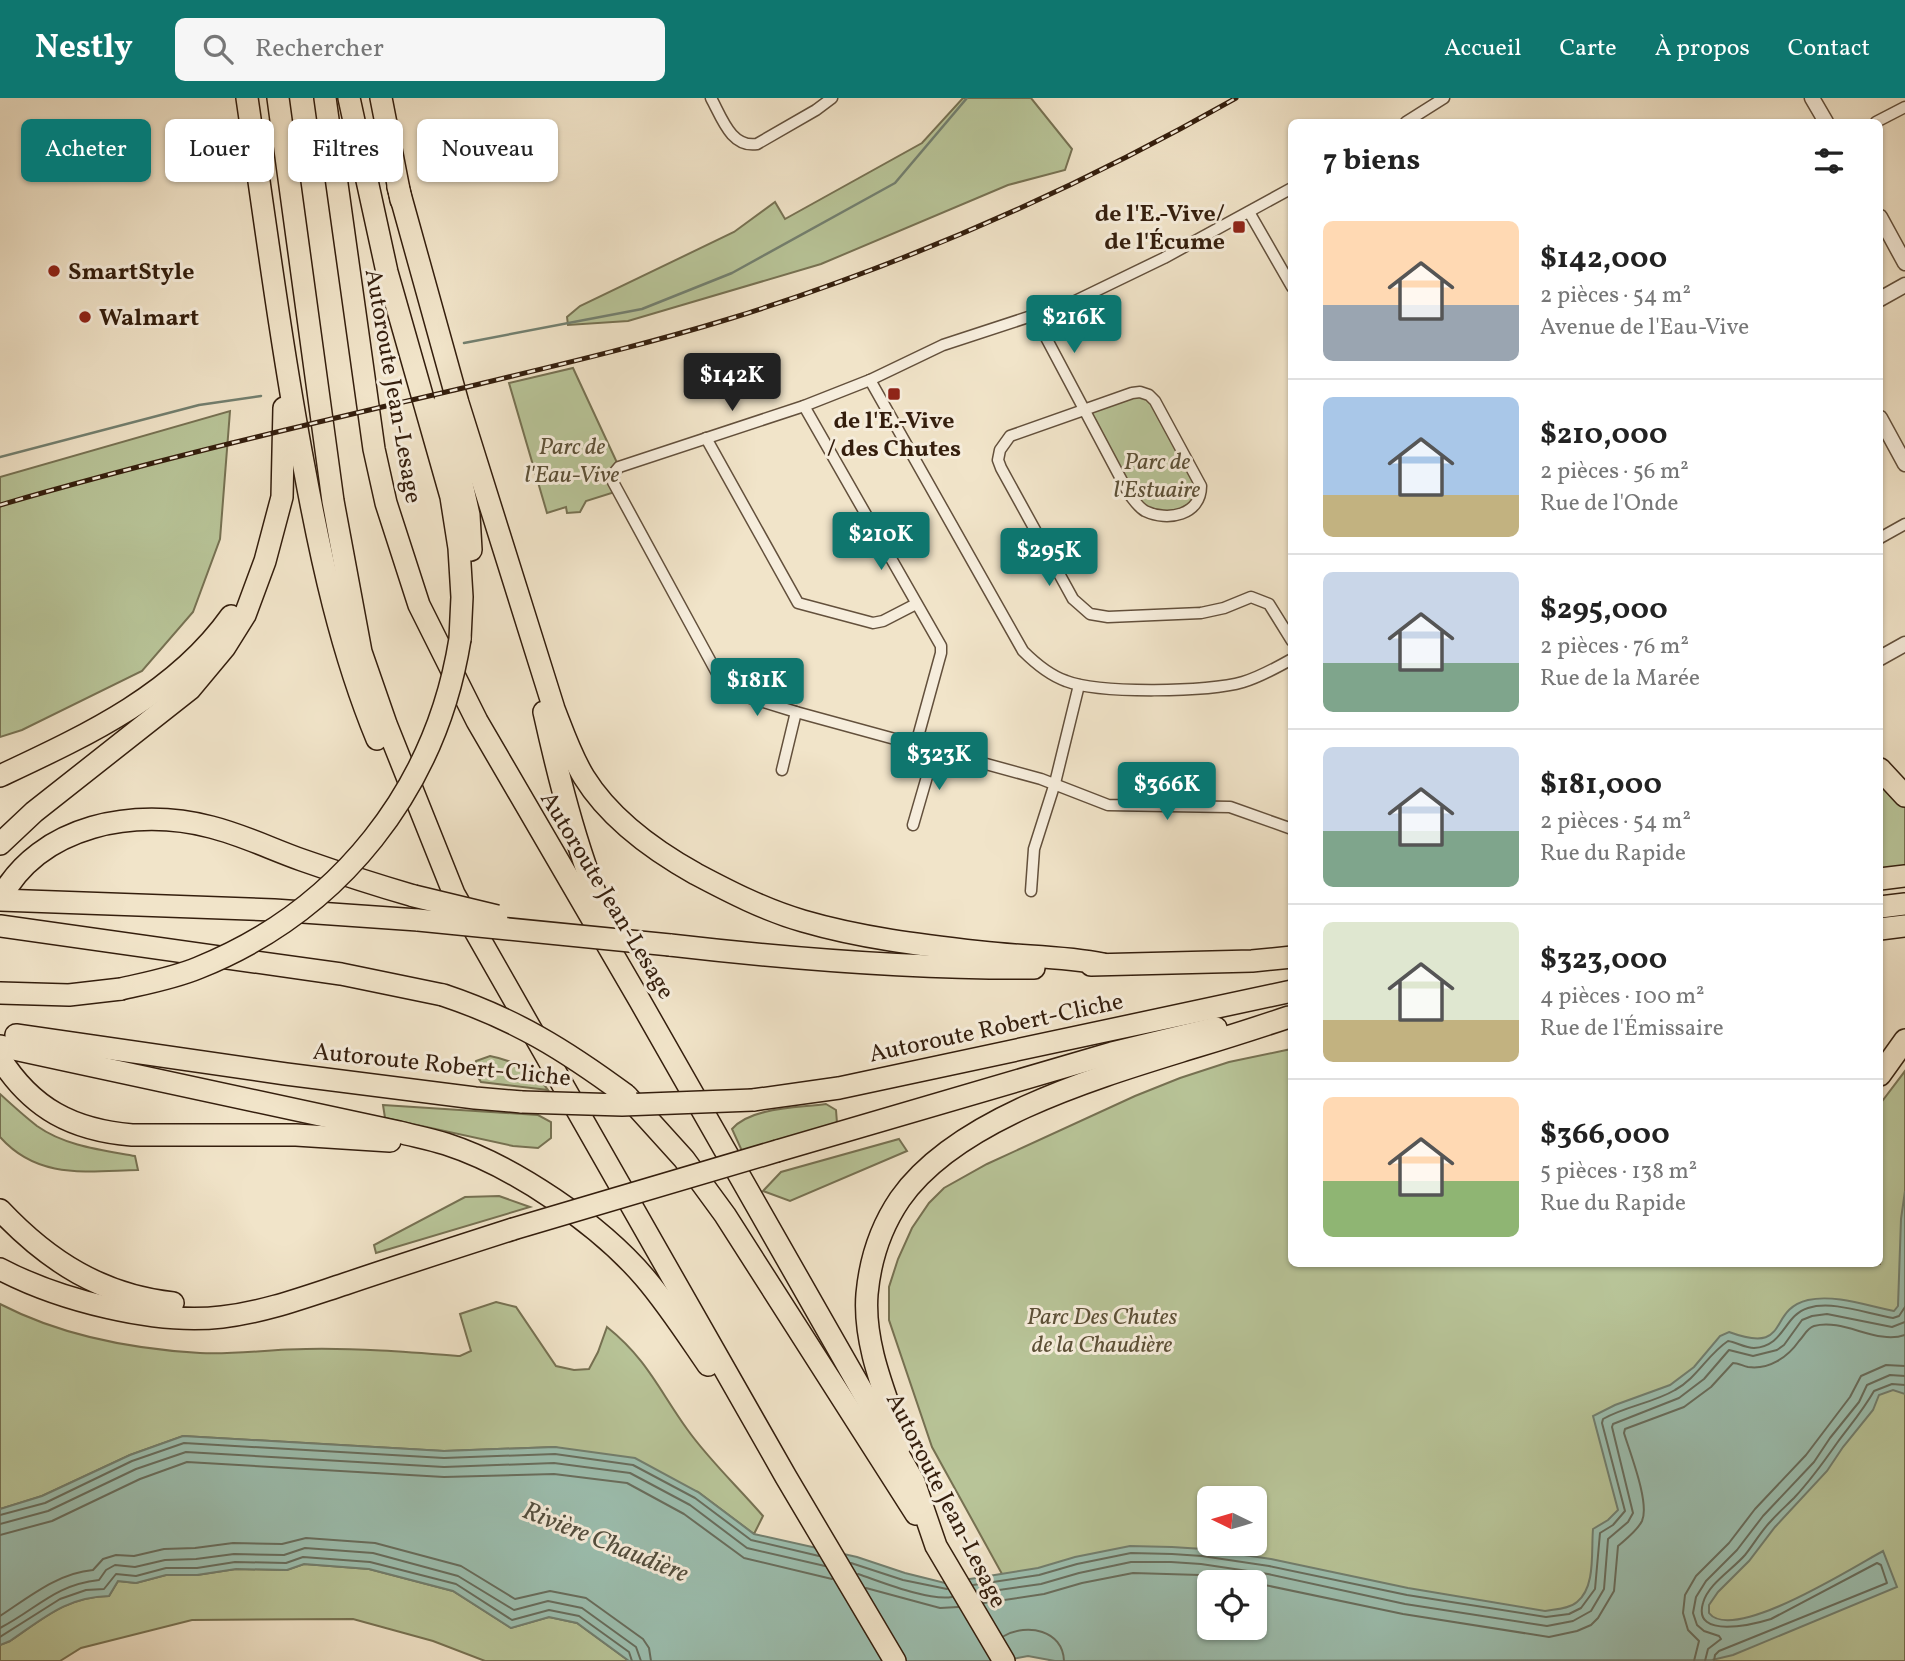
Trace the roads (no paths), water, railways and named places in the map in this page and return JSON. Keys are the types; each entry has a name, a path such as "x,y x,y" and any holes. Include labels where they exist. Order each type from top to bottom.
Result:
{"highway":[{"path":"247,98 285,367 328,586 364,708 411,817 786,1477 895,1661"},
{"path":"278,98 333,500 360,652 454,894"},
{"name":"Autoroute Jean-Lesage","path":"325,98 374,449 386,503 419,605 514,788 640,1001 914,1482 936,1546 1004,1661"},
{"path":"349,98 387,272 451,497 459,548 462,597 460,639"},
{"path":"0,993 69,995 121,989 198,968 261,936 313,900 357,859 380,831 418,772 447,701 460,639 468,597 471,554 469,515 426,326 381,98"},
{"path":"398,187 458,403 554,709 568,746 585,778 623,822 657,852 733,894 802,921 860,935 923,945 985,953 1070,958 1103,964"},
{"path":"0,844 34,811 190,689 225,647 245,615 265,561 282,497 285,367"},
{"path":"0,776 97,729 151,696 197,657 230,619 265,561"},
{"path":"513,581 555,765 604,914 640,1001"},
{"path":"1883,772 1905,796"},
{"path":"0,899 31,860 78,831 104,823 154,820 185,822 245,837 300,859 414,896 589,936"},
{"path":"1883,879 1905,876"},
{"name":"Autoroute Robert-Cliche","path":"0,899 275,910 418,920 775,957 899,965 1053,968 1288,957"},
{"path":"1883,907 1905,904"},
{"path":"0,926 341,974 443,995 505,1018 543,1038 626,1095 684,1159 724,1215 936,1546"},
{"path":"1883,929 1905,926"},
{"name":"Autoroute Robert-Cliche","path":"0,1033 475,1098 622,1105 753,1100 839,1087 1288,992"},
{"path":"0,1269 37,1285 96,1304 136,1312 203,1319 271,1308 513,1229 1150,1043 1241,1023 1288,1016"},
{"path":"914,1482 876,1366 868,1326 867,1294 877,1244 901,1198 946,1153 1022,1110 1113,1072 1288,1017"},
{"path":"1883,1071 1905,1040"},
{"path":"0,1046 399,1132 447,1144 485,1160 588,1224 644,1277 786,1477"},
{"path":"0,1058 27,1093 64,1119 84,1128 132,1135 296,1135 370,1139 437,1151 521,1180"},
{"path":"0,1210 44,1252 92,1281 156,1301 186,1305 217,1306 263,1300 475,1241"}],"street":[{"path":"711,98 731,134 738,142 747,146 757,144 832,98"},
{"path":"1411,119 1444,98"},
{"path":"1812,98 1824,119"},
{"path":"1882,119 1905,107"},
{"path":"1288,190 1164,258 1071,303 943,345 870,380 804,406 619,467 614,473 613,482 724,686 739,696 1055,783 1108,805 1230,807 1288,827"},
{"path":"1249,212 1288,280"},
{"path":"1883,223 1905,263"},
{"path":"1883,297 1905,285"},
{"path":"1034,315 1086,410 1129,494 1137,505 1146,511 1171,515 1189,512 1198,505 1201,486 1155,401 1140,391 1132,393 1086,410 1010,436 1004,442 998,460 1002,471 1073,600 1090,614 1108,617 1201,613 1224,608 1251,597 1269,604 1288,635"},
{"path":"870,380 1023,651 1055,677 1079,685 1112,689 1226,686 1261,675 1288,662"},
{"path":"804,406 941,646 916,744"},
{"path":"1883,424 1905,464"},
{"path":"706,438 798,603 873,623 883,621 916,604"},
{"path":"1883,536 1905,524"},
{"path":"1883,656 1905,644"},
{"path":"1031,891 1034,849 1055,783 1079,685"},
{"path":"782,770 796,712"},
{"path":"913,825 936,749"}],"water":[{"name":"Rivière Chaudière","path":"1905,1191 1905,1394 1893,1390 1879,1395 1873,1410 1827,1471 1775,1527 1749,1561 1718,1592 1709,1605 1709,1613 1722,1620 1742,1619 1767,1611 1795,1599 1883,1551 1897,1587 1733,1655 1712,1660 1055,1661 1028,1656 1002,1661 629,1661 577,1623 549,1617 511,1628 453,1591 369,1569 304,1564 287,1570 236,1569 197,1575 166,1575 136,1583 118,1581 109,1596 80,1600 56,1610 0,1645 0,1509 42,1496 130,1455 183,1436 444,1451 555,1447 635,1458 698,1492 754,1534 857,1557 945,1583 1038,1568 1130,1546 1172,1547 1197,1549 1197,1556 1251,1556 1271,1559 1408,1588 1545,1611 1562,1608 1577,1602 1587,1587 1593,1529 1618,1510 1593,1416 1670,1385 1694,1367 1720,1336 1729,1332 1749,1338 1771,1335 1787,1312 1795,1305 1808,1300 1829,1298 1894,1311 1898,1306 1901,1219"}],"waterway":[{"path":"464,343 642,309 732,273 895,183 967,98"},
{"path":"0,457 199,405 261,396"}],"railway":[{"path":"0,505 222,446 625,348 732,318 862,273 990,222 1114,163 1236,98"}],"place":[{"name":"de l'E.-Vive/ de l'Écume","path":"1239,227"},
{"name":"SmartStyle","path":"54,271"},
{"name":"Walmart","path":"85,317"},
{"name":"de l'E.-Vive / des Chutes","path":"894,394"}],"park label":[{"name":"Parc de l'Eau-Vive","path":"572,460"},
{"name":"Parc de l'Estuaire","path":"1157,475"},
{"name":"Parc Des Chutes de la Chaudière","path":"1102,1330"}]}
